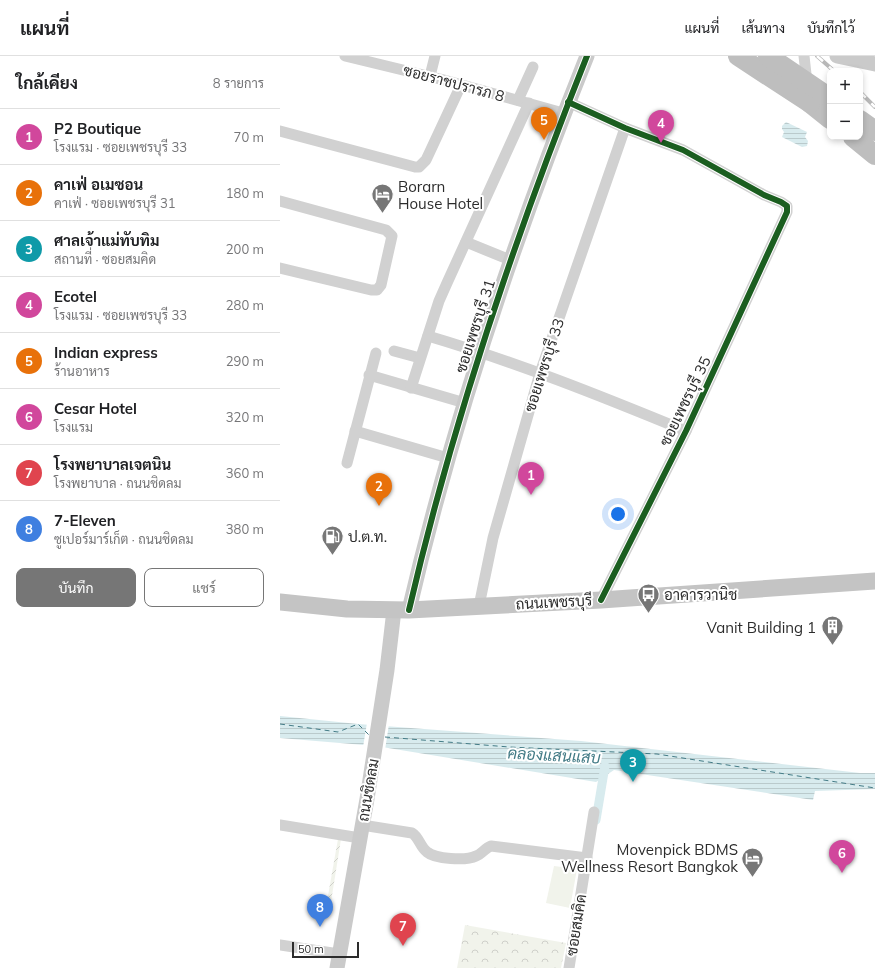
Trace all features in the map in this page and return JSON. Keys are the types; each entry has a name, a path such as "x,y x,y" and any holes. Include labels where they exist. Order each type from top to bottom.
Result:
{"highway":[{"path":"738,56 810,103 827,117"},
{"path":"768,56 827,96"},
{"path":"863,122 875,131"},
{"path":"857,140 875,155"}],"main road":[{"name":"ถนนเพชรบุรี","path":"280,602 347,609 402,610 602,600 875,581"}],"street":[{"name":"ซอยราชปรารภ 8","path":"345,56 386,61 461,85 524,101 566,108 625,128 683,150 764,195 781,202 787,206 788,212"},
{"path":"430,76 435,56"},
{"name":"ซอยเพชรบุรี 31","path":"402,610 480,351 510,260 566,108 587,56"},
{"path":"804,56 810,118"},
{"path":"837,56 875,64"},
{"path":"411,388 440,301 524,101 533,67"},
{"path":"280,131 419,167 426,160 461,85"},
{"name":"ซอยเพชรบุรี 33","path":"479,606 493,538 540,373 625,128"},
{"path":"280,201 386,230 389,231 392,236 381,285 377,290 371,290 280,268"},
{"name":"ซอยเพชรบุรี 35","path":"602,600 686,431 788,212"},
{"path":"466,242 510,260"},
{"path":"428,336 480,351 592,392 686,431"},
{"path":"394,350 420,358"},
{"path":"348,463 369,375 376,353"},
{"path":"369,375 465,403"},
{"path":"355,431 448,458"},
{"name":"ถนนชิดลม","path":"338,961 367,799 387,670 402,610"},
{"name":"ซอยสมคิด","path":"569,968 594,812"},
{"path":"280,826 361,832 412,833 428,854 450,859 476,856 485,848 491,846 587,858"},
{"path":"280,945 338,961"}],"green space":[{"path":"338,839 341,839 330,908 326,907"},
{"path":"554,866 577,869 570,908 546,903"},
{"path":"465,925 566,943 561,968 457,968"}],"water":[{"path":"786,122 807,132 805,137 808,141 807,146 802,147 782,137 784,132 782,126"},
{"name":"คลองแสนแสบ","path":"280,716 358,724 581,741 860,773 875,773 875,789 815,791 813,800 614,770 596,782 376,746 280,738"}],"pier":[{"path":"367,723 389,724 385,750 363,747"}],"waterway":[{"path":"596,820 605,766"}],"ferry route":[{"path":"280,724 338,732 358,724 370,736"},
{"path":"385,737 509,747 657,754 875,788"}],"railway":[{"path":"817,56 831,68"},
{"path":"863,95 875,107"}],"cycle path":[{"path":"409,610 445,469 488,330 535,192 587,56"},
{"path":"568,102 625,128 683,150 764,195 787,206 787,212 686,431 601,600"}],"place":[{"name":"Indian express","path":"544,140"},
{"name":"Ecotel","path":"661,143"},
{"name":"Borarn House Hotel","path":"382,214"},
{"name":"P2 Boutique","path":"531,495"},
{"name":"คาเฟ่ อเมซอน","path":"379,506"},
{"name":"ป.ต.ท.","path":"333,556"},
{"name":"อาคารวานิช","path":"648,614"},
{"name":"Vanit Building 1","path":"832,646"},
{"name":"ศาลเจ้าแม่ทับทิม","path":"633,782"},
{"name":"Cesar Hotel","path":"842,873"},
{"name":"Movenpick BDMS Wellness Resort Bangkok","path":"753,878"},
{"name":"7-Eleven","path":"320,927"},
{"name":"โรงพยาบาลเจตนิน","path":"403,946"}]}
